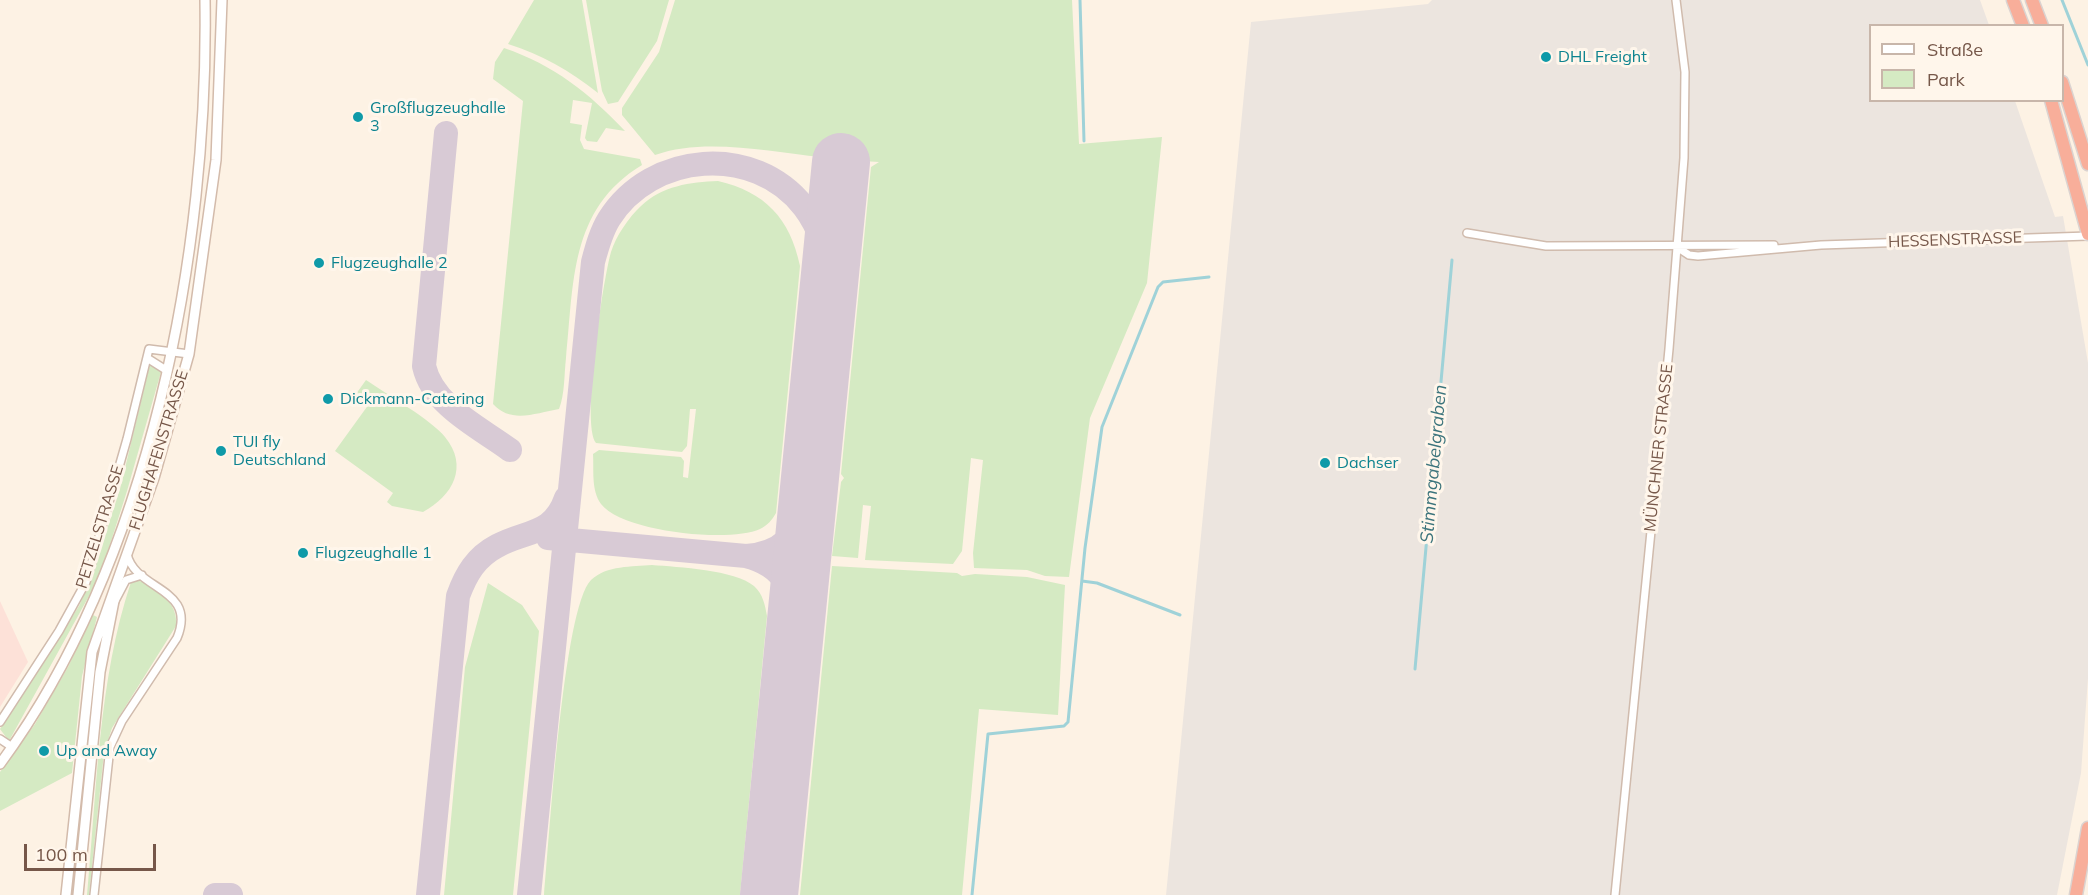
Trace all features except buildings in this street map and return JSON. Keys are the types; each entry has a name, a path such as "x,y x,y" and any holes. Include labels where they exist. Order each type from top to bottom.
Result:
{"highway":[{"path":"2013,0 2022,24"},
{"path":"2032,0 2041,24"},
{"path":"2064,88 2088,164"},
{"path":"2051,102 2084,235"},
{"path":"2076,895 2088,828"}],"main road":[{"name":"FLUGHAFENSTRASSE","path":"0,765 60,669 101,579 134,488 166,370 194,215 203,96 205,0"},
{"name":"FLUGHAFENSTRASSE","path":"66,895 88,675 97,635 154,478 189,354 216,160 222,0"},
{"path":"78,895 104,645 115,601 118,576"}],"street":[{"name":"MÜNCHNER STRASSE","path":"1615,895 1677,247 1686,95 1676,0"},
{"path":"1467,233 1546,246 1677,247"},
{"name":"HESSENSTRASSE","path":"1677,247 1703,244 1821,245 2084,235"},
{"name":"HESSENSTRASSE","path":"1677,247 1689,255 1698,256 1821,245"},
{"name":"PETZELSTRASSE","path":"0,722 59,631 86,582 119,468 149,349 170,350"},
{"path":"170,350 189,354"},
{"path":"147,358 166,370"},
{"path":"94,895 110,747 122,720 177,638 182,624 176,601 130,563 127,551"},
{"path":"115,601 126,580 142,575"},
{"path":"0,739 12,747"}],"shaded area":[{"path":"1432,0 1980,0 1989,24 1869,24 1869,102 2015,102 2055,217 2063,216 2088,363 2088,678 2081,773 2057,895 1166,895 1251,22 1428,4"},
{"path":"0,601 28,662 0,707"}],"green space":[{"path":"534,0 582,0 598,93 555,64 508,44"},
{"path":"586,0 669,0 657,41 618,102 608,104 602,91"},
{"path":"675,0 1072,0 1079,144 1162,137 1147,283 1090,418 1069,577 1045,576 1027,570 974,568 973,553 983,460 971,458 962,551 953,564 865,560 871,506 863,505 858,558 832,556 841,482 844,478 841,474 871,167 879,162 862,161 862,150 823,146 821,157 716,146 674,150 655,155 622,115 622,108 659,52"},
{"path":"504,48 539,63 570,82 598,104 625,131 606,128 597,142 587,141 585,138 592,103 573,100 570,123 582,125 580,140 584,149 640,159 642,165 618,183 600,203 588,226 574,276 563,391 559,409 524,416 508,414 493,404 523,101 493,79 495,62"},
{"path":"718,181 749,192 773,210 790,234 800,266 776,513 770,522 760,529 745,533 702,535 653,528 630,522 613,514 601,504 594,480 593,454 599,450 681,457 684,461 683,477 688,478 696,409 690,409 687,446 682,452 596,443 592,430 592,382 603,291 611,252 620,233 636,210 658,194 677,186"},
{"path":"150,364 161,372 100,576 9,741 0,729 79,606 92,576 120,489"},
{"path":"366,380 439,430 452,448 456,459 454,479 442,498 423,512 392,506 387,502 393,493 335,451 369,404 356,394"},
{"path":"652,565 706,570 734,576 754,586 760,593 764,604 767,616 740,895 544,895 565,679 581,599 591,580 597,575 612,569"},
{"path":"832,566 957,573 962,576 975,574 1027,577 1065,585 1058,715 979,709 962,895 800,895"},
{"path":"136,580 144,582 165,596 174,610 176,626 112,728 104,753 89,895 87,895 105,697 120,620 131,582"},
{"path":"488,583 522,605 539,631 513,895 444,895 465,667"},
{"path":"93,615 97,617 82,676 72,773 0,811 0,772 35,724 68,667"}],"waterway":[{"path":"1080,0 1084,141"},
{"path":"2062,0 2088,65"},
{"name":"Stimmgabelgraben","path":"1415,669 1452,260"},
{"path":"972,895 988,734 1064,726 1068,722 1085,548 1102,427 1158,287 1163,282 1209,277"},
{"path":"1082,581 1097,583 1180,615"}],"taxiway":[{"path":"446,133 424,366 429,380 447,404 510,450"},
{"path":"529,895 593,262 606,224 627,197 650,180 676,169 704,164 731,165 758,172 783,186 804,207 815,224 822,242 830,279"},
{"path":"428,895 458,596 468,573 483,555 497,546 546,526 554,519 566,498"},
{"path":"795,630 793,604 786,582 771,566 746,556 769,551 786,541 799,524 808,502"},
{"path":"548,538 746,556"},
{"path":"215,895 231,895"}],"runway":[{"path":"769,895 841,162"}],"place":[{"name":"DHL Freight","path":"1546,57"},
{"name":"Großflugzeughalle 3","path":"358,117"},
{"name":"Flugzeughalle 2","path":"319,263"},
{"name":"Dickmann-Catering","path":"328,399"},
{"name":"TUI fly Deutschland","path":"221,451"},
{"name":"Dachser","path":"1325,463"},
{"name":"Flugzeughalle 1","path":"303,553"},
{"name":"Up and Away","path":"44,751"}]}
